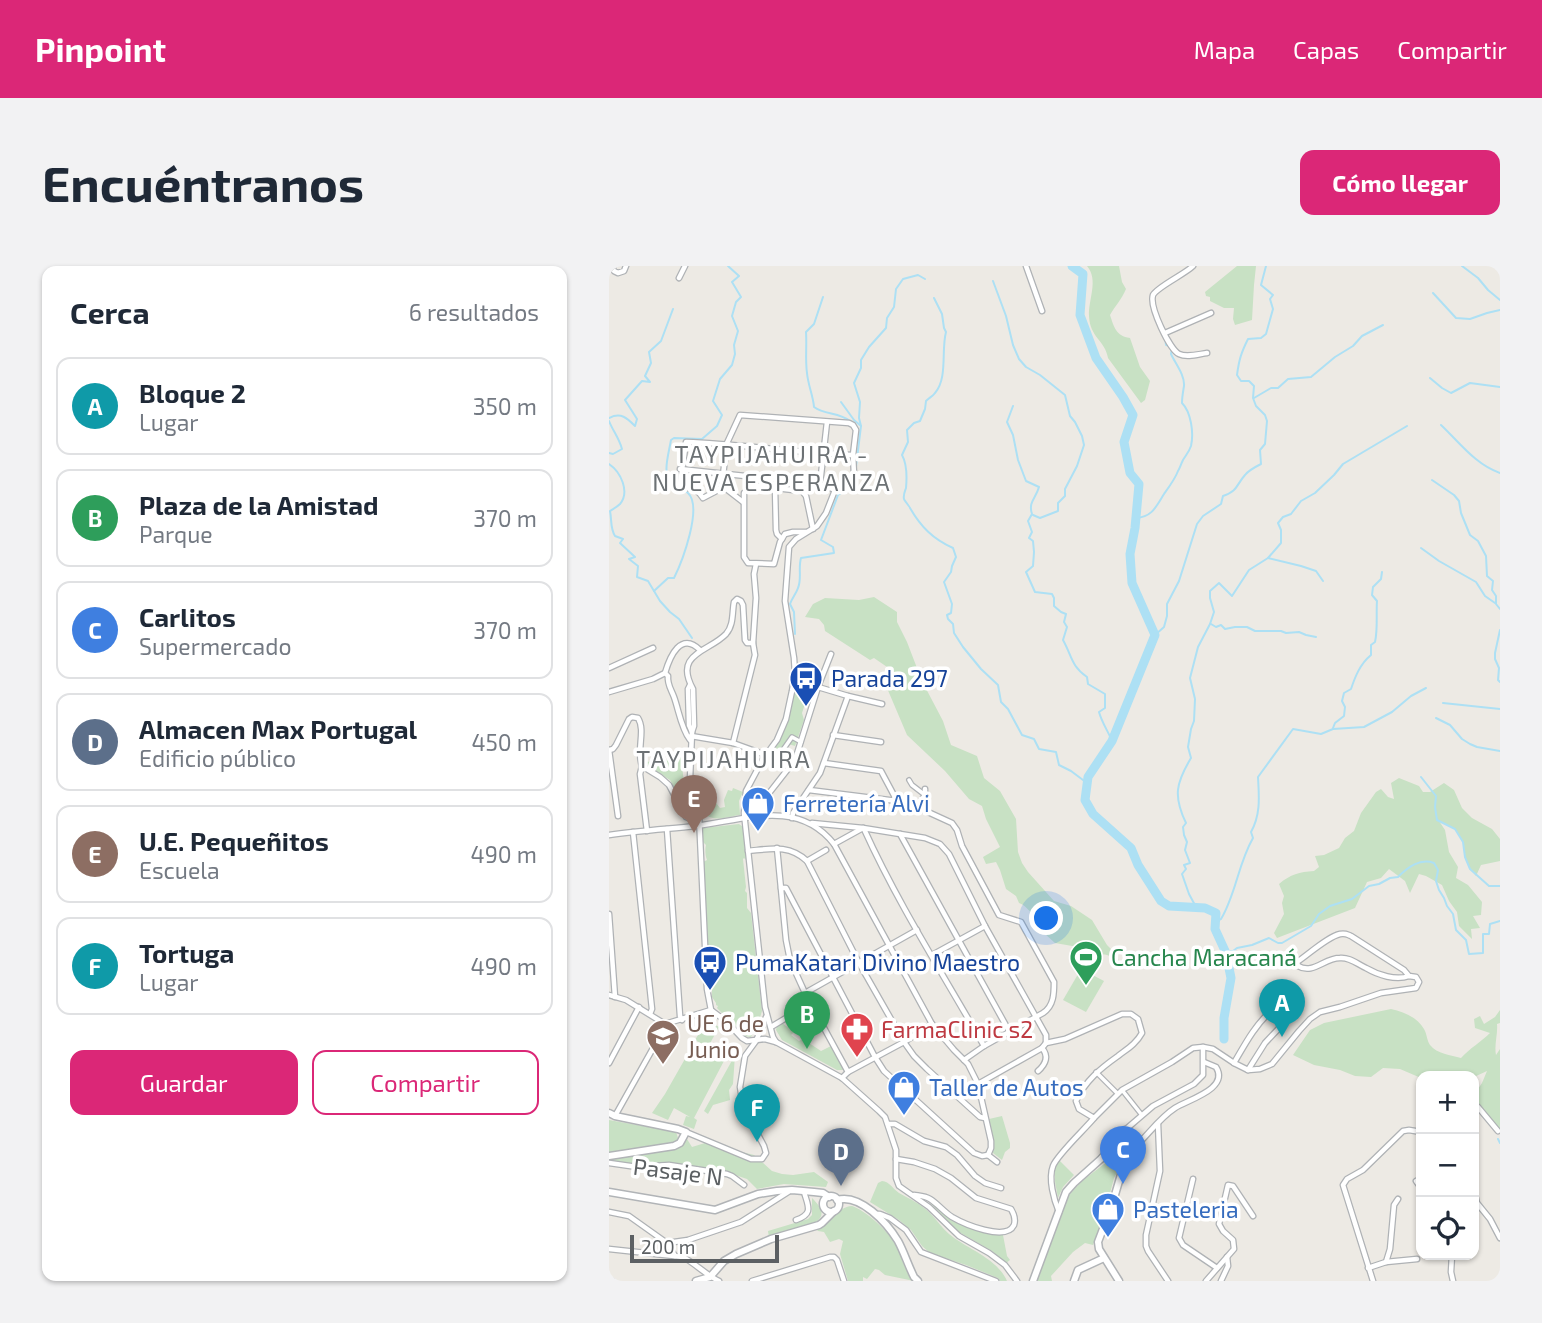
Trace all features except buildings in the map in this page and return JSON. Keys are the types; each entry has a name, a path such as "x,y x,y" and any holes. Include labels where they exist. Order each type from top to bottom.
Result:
{"main road":[{"path":"609,1156 674,1146 680,1143 686,1132 612,1115"},
{"path":"1125,1130 1131,1156"},
{"path":"1033,1281 1069,1189 1102,1158 1125,1130"},
{"path":"1119,1281 1099,1250 1098,1242 1122,1171 1139,1143 1120,1140 1113,1144 1111,1153 1122,1171"},
{"path":"1102,1158 1125,1161 1131,1156"},
{"path":"609,1192 715,1210 758,1194 792,1190 833,1197 837,1206"},
{"path":"808,1192 829,1212 846,1198 875,1214 891,1231 913,1277 918,1281"},
{"path":"819,1225 824,1217 825,1200 829,1197"},
{"path":"696,1281 710,1277 724,1261 736,1254 771,1239 819,1225 837,1206"},
{"path":"1074,1281 1078,1270 1104,1258"}],"street":[{"path":"612,266 618,273 624,271 626,266"},
{"path":"679,278 685,266"},
{"path":"1026,266 1042,311"},
{"path":"1193,266 1153,296 1157,321 1178,354 1207,353"},
{"path":"1165,333 1211,313"},
{"path":"743,502 724,487 723,475 727,443 740,415 853,425 856,430 854,474 851,481 835,490 826,513 817,526 796,539 789,547 785,601 795,657 795,674 786,719 777,740 746,791 745,819 766,1016 776,1042"},
{"path":"820,485 827,422"},
{"path":"724,487 702,498 696,490 680,484 686,442 727,443 853,455"},
{"path":"680,470 820,485 835,490"},
{"path":"749,485 804,492 813,528"},
{"path":"775,487 776,530 782,539"},
{"path":"744,493 744,557 748,563 774,564 785,534 807,533"},
{"path":"733,743 755,655 753,643 757,598 754,574 756,564"},
{"path":"753,643 747,643 745,640 743,605 737,599 726,634 701,650 689,663 690,779 699,815 707,989 711,1010 747,1041 765,1039 776,1042 842,1078 885,1117 896,1150 899,1186 929,1207 959,1236 1005,1265 1017,1281"},
{"path":"609,692 665,673 670,656 679,646 690,644 701,650"},
{"path":"609,667 653,648"},
{"path":"760,815 759,806 795,760 831,654"},
{"path":"665,673 686,734 733,743 766,755"},
{"path":"818,687 883,704"},
{"path":"792,818 824,763 848,696"},
{"path":"618,816 609,750 616,745 629,719 638,718 641,723 639,757 647,831"},
{"path":"833,736 881,742"},
{"path":"778,757 792,737 801,742"},
{"path":"824,763 881,771 897,801"},
{"path":"642,766 669,785 686,817 699,825"},
{"path":"909,780 912,785 925,792 917,807"},
{"path":"810,790 897,801 952,823 999,915 1021,922 1054,982 1051,1005 1036,1017 983,1046 964,1060"},
{"path":"609,835 760,815 900,833 940,844 949,854 985,926 1046,1035 1046,1043 1042,1048 978,1084"},
{"path":"781,888 786,888 884,1071 974,1153 982,1156 988,1154 992,1148 991,1141 978,1084 968,1064 932,1024 834,844 823,832 809,823"},
{"path":"834,844 863,828"},
{"path":"863,828 983,1046"},
{"path":"667,829 682,1020"},
{"path":"633,832 652,1009 650,1014"},
{"path":"900,833 1010,1032"},
{"path":"777,848 790,960 848,1072"},
{"path":"748,851 788,849 807,861 859,963 904,1042 936,1077 980,1117 985,1118"},
{"path":"807,861 826,850"},
{"path":"609,914 611,997 626,1000 665,1024 711,1010"},
{"path":"932,955 985,926"},
{"path":"805,993 917,930"},
{"path":"1060,1212 1056,1206 1052,1185 1053,1164 1120,1092 1193,1048 1213,1049 1248,1070 1260,1069 1272,1064 1310,1019 1320,1012 1381,993 1416,988 1419,982 1416,977 1383,975 1347,958 1327,960 1308,970 1298,966 1297,962 1332,938 1346,934 1404,970 1409,976"},
{"path":"771,1027 811,1003"},
{"path":"609,1063 639,1007"},
{"path":"1234,1063 1251,1035 1272,1010"},
{"path":"1046,1043 1065,1039 1122,1014 1131,1014 1138,1019 1142,1033 1138,1041 1096,1072 1076,1101 1082,1112 1094,1118"},
{"path":"686,1132 739,1156 755,1160 764,1157 765,1146 746,1113 740,1087 745,1056 756,1041 766,1016"},
{"path":"612,1115 665,1024"},
{"path":"842,1078 932,1024"},
{"path":"1248,1070 1265,1044 1282,1025"},
{"path":"1125,1130 1153,1106 1194,1084 1203,1074 1203,1047"},
{"path":"1038,1071 1046,1060 1042,1048"},
{"path":"1139,1143 1177,1107 1212,1088 1219,1081 1216,1068 1204,1062"},
{"path":"1096,1072 1142,1114"},
{"path":"1479,1108 1498,1131"},
{"path":"888,1124 895,1124 924,1141 946,1147 957,1155 975,1176 985,1183 1001,1188"},
{"path":"1158,1124 1160,1171 1146,1246 1168,1281"},
{"path":"1373,1281 1343,1185 1403,1132 1416,1131"},
{"path":"988,1154 997,1162"},
{"path":"896,1159 936,1168 976,1198 1011,1209 1015,1217 1014,1225 1004,1233 979,1228 953,1217 929,1198 913,1195"},
{"name":"Pasaje N","path":"609,1163 637,1167 669,1166 727,1174 744,1185"},
{"path":"1193,1179 1179,1238 1183,1245 1217,1268"},
{"path":"1206,1281 1234,1249 1233,1240 1219,1224 1228,1185 1233,1186 1253,1216"},
{"path":"667,1243 688,1240 741,1222 792,1190"},
{"path":"796,1220 808,1213 808,1192"},
{"path":"1476,1197 1500,1238"},
{"path":"1386,1262 1390,1249 1394,1205 1398,1199"},
{"path":"609,1212 629,1216 667,1243 676,1256"},
{"path":"875,1214 890,1218 906,1230 921,1252 996,1281"},
{"path":"609,1249 683,1257 719,1281"},
{"path":"1221,1281 1228,1266 1227,1256"},
{"path":"751,1281 830,1257 837,1260 844,1281"},
{"path":"1368,1268 1386,1262 1416,1259"},
{"path":"1452,1260 1453,1281"}],"green space":[{"path":"1087,266 1119,266 1126,289 1110,315 1119,333 1130,338 1140,367 1150,381 1145,400 1141,403 1108,358 1092,329 1089,310 1092,277"},
{"path":"1237,266 1256,266 1252,320 1235,325 1234,308 1224,308 1210,301 1205,292"},
{"path":"874,597 897,612 897,622 922,681 943,721 951,745 977,756 984,778 1000,791 1016,819 1018,852 1028,872 1054,901 1071,906 1092,920 1120,963 1110,956 1084,947 1055,943 1034,924 1037,921 1031,913 1006,889 996,862 986,864 983,857 1000,847 982,806 969,799 945,771 907,735 884,681 890,669 874,658 870,660 825,631 819,619 805,617 813,604 825,598 859,600"},
{"path":"792,678 815,689 811,700 804,707 804,720 795,746 785,743 772,762 766,758 783,729"},
{"path":"683,755 685,786 696,817 688,814 670,780 644,762 674,760"},
{"path":"1399,778 1419,786 1423,792 1430,792 1444,783 1454,790 1462,808 1472,818 1492,829 1500,839 1500,861 1481,865 1476,876 1470,869 1463,842 1455,829 1439,821 1445,830 1449,852 1458,867 1456,878 1468,885 1482,902 1481,915 1473,916 1480,928 1471,929 1472,939 1459,926 1457,912 1442,885 1419,874 1410,893 1405,881 1389,869 1381,878 1367,882 1355,908 1277,938 1274,933 1284,914 1284,896 1279,884 1291,876 1314,871 1319,867 1315,856 1339,848 1345,838 1354,831 1361,813 1376,792 1381,789 1394,799 1391,783"},
{"path":"695,783 705,789 720,808 725,807 724,800 728,790 732,791 733,788 743,792 739,801 740,815 717,819 709,817 705,814"},
{"path":"739,824 743,827 745,891 747,908 751,913 762,1011 751,1037 744,1036 717,1008 712,990 709,989 703,862 707,860 706,845 702,841 703,828"},
{"path":"1081,969 1104,981 1086,1012 1063,1000"},
{"path":"1391,1009 1418,1021 1433,1048 1461,1058 1490,1033 1475,1028 1474,1019 1480,1016 1484,1024 1500,1010 1495,1047 1496,1055 1500,1049 1500,1134 1479,1111 1479,1088 1487,1071 1479,1075 1479,1071 1416,1071 1416,1076 1400,1069 1383,1068 1371,1077 1355,1076 1314,1065 1293,1055 1310,1030 1324,1023"},
{"path":"707,1020 719,1027 708,1047 695,1040"},
{"path":"782,1023 794,1032 791,1035 799,1041 803,1039 821,1051 831,1046 843,1070 837,1070 782,1040 776,1030"},
{"path":"694,1043 725,1059 694,1118 697,1120 694,1129 683,1125 686,1116 690,1117 674,1108 668,1120 652,1113"},
{"path":"735,1055 730,1100 713,1105 708,1114 704,1111"},
{"path":"1002,1116 1010,1148 1002,1160 993,1153 994,1143 989,1119"},
{"path":"609,1120 676,1132 678,1138 675,1143 609,1153"},
{"path":"687,1139 692,1147 705,1143 754,1155 772,1171 793,1175 814,1172 828,1182 826,1187 784,1184 757,1189 747,1179 726,1172 664,1164 609,1161 676,1148 683,1145"},
{"path":"1059,1160 1074,1175 1063,1187 1058,1198 1055,1174"},
{"path":"1108,1161 1115,1165 1117,1172 1093,1245 1085,1243 1073,1252 1051,1276 1052,1281 1037,1281 1069,1195"},
{"path":"882,1181 927,1210 949,1234 996,1266 1007,1281 1000,1281 966,1265 930,1253 911,1230 870,1202 878,1183"},
{"path":"812,1198 821,1212 817,1221 769,1238 768,1231 808,1219 812,1215"},
{"path":"931,1204 966,1224 1003,1235 1010,1260 1006,1263 992,1251 959,1232"},
{"path":"852,1206 869,1216 891,1237 914,1281 885,1275 875,1269 867,1279 863,1277 863,1281 848,1281 840,1254 843,1241 839,1239 830,1242 824,1232 817,1230 842,1209"}],"waterway":[{"path":"654,591 668,578 674,578 686,548 692,522 692,500 688,493 672,488 667,477 671,440 702,439 717,426 722,415 713,401 720,379 732,365 735,354 734,345 738,331 732,316 736,302 741,297 732,282 739,276 728,266"},
{"path":"1072,266 1083,274 1080,315 1096,358 1133,415 1124,442 1130,473 1139,484 1130,554 1132,583 1155,635 1112,741 1088,777 1085,800 1093,814 1131,848 1138,865 1161,901 1169,906 1205,908 1216,913 1215,929 1226,953 1231,978 1224,1018 1224,1039"},
{"path":"1155,635 1164,627 1167,604 1179,581 1197,524 1203,516 1221,504 1223,496 1234,490 1247,473 1261,464 1260,450 1265,444 1267,421 1253,398 1254,386 1249,381 1241,381 1237,375 1248,339 1261,338 1266,334 1273,309 1270,299 1273,295 1261,285 1266,266"},
{"path":"1462,266 1500,300"},
{"path":"861,426 860,402 854,383 861,368 861,360 886,328 887,318 894,307 896,289 903,279 918,275 925,279"},
{"path":"993,281 1019,359 1065,395 1070,416 1082,436 1084,445 1065,489 1065,496 1058,503 1058,511 1040,518 1033,515"},
{"path":"1433,293 1456,318 1470,319 1500,310"},
{"path":"823,297 814,324 806,332 808,382 814,407 850,421"},
{"path":"934,298 942,314 946,332 943,372 939,387 926,401 920,421 907,430 908,442 902,455 906,475 904,499 928,532 953,548 956,557 944,582 952,604 951,613 947,615 963,647 998,685 1001,702 1008,709 1022,735 1034,739 1039,749 1056,752 1059,765 1087,783"},
{"path":"609,418 620,416 635,426 637,419 625,400 642,381 650,382 645,376 651,363 649,352 661,341 673,309"},
{"path":"1254,398 1271,388 1278,388 1288,379 1311,377 1353,346 1362,336 1383,325"},
{"path":"1165,337 1166,345 1170,346"},
{"path":"1136,518 1146,516 1156,507 1174,480 1191,446 1191,423 1182,403 1184,382 1171,354 1172,349"},
{"path":"1430,378 1451,393 1470,383 1500,387"},
{"path":"841,402 861,426 856,467"},
{"path":"1013,406 1007,422 1013,435 1018,460 1026,481 1039,487 1028,521 1032,532 1029,538 1033,541 1033,566 1026,572 1035,592 1052,594 1054,606 1066,614 1064,622 1067,627 1063,640 1075,665 1087,677 1088,684 1105,694 1105,708 1099,712 1112,741"},
{"path":"609,421 622,449 613,454 609,453"},
{"path":"1441,425 1476,459 1500,473"},
{"path":"1196,907 1182,874 1186,869 1184,865 1190,863 1185,850 1187,842 1183,827 1186,823 1179,805 1178,790 1191,758 1188,747 1194,721 1195,699 1190,678 1198,647 1214,612 1210,591 1219,583 1232,596 1249,570 1268,558 1281,543 1278,523 1283,517 1291,514 1301,501 1315,493 1343,464 1407,426"},
{"path":"609,464 620,477 624,488 620,504 610,511 613,533 623,539 620,543 635,557 629,559 638,566 637,577 648,581 660,601 679,619 692,638"},
{"path":"852,486 855,484 855,476"},
{"path":"1432,480 1459,501 1470,535 1478,541 1486,556 1487,576 1493,581 1492,590 1500,609"},
{"path":"795,634 794,612 790,604 799,585 801,558 834,553 833,547 821,540 838,495 844,491"},
{"path":"1421,548 1476,582 1485,596 1495,603"},
{"path":"1268,558 1316,571 1323,581"},
{"path":"1333,728 1344,716 1344,693 1351,689 1356,675 1371,655 1377,627 1377,601 1372,595 1373,587 1381,579 1382,572"},
{"path":"1211,624 1216,627 1221,625 1225,629 1247,627 1255,631 1299,632 1316,637"},
{"path":"1500,630 1495,653 1500,682"},
{"path":"1216,921 1221,919 1226,909 1253,838 1251,832 1259,805 1258,777 1293,729 1321,734 1333,729 1364,727 1392,712 1411,696 1426,688"},
{"path":"1443,703 1500,709"},
{"path":"1436,718 1450,725 1470,744 1500,751"},
{"path":"1421,777 1436,796 1437,820 1455,829 1463,842 1470,869 1489,886 1500,886"},
{"path":"1226,953 1269,938 1282,943 1311,926 1319,914 1330,906 1352,899 1369,886 1398,877 1410,867 1424,862 1434,863 1438,870 1436,881 1439,890 1453,914 1456,930 1466,940 1469,954 1483,953 1483,934 1489,934 1490,924 1500,921"},
{"path":"1498,1139 1500,1143"}],"place":[{"name":"Parada 297","path":"806,708"},
{"name":"U.E. Pequeñitos","path":"694,833"},
{"name":"Ferretería Alvi","path":"758,833"},
{"name":"Cancha Maracaná","path":"1086,987"},
{"name":"PumaKatari Divino Maestro","path":"710,992"},
{"name":"Bloque 2","path":"1282,1037"},
{"name":"Plaza de la Amistad","path":"807,1049"},
{"name":"FarmaClinic s2","path":"857,1059"},
{"name":"UE 6 de Junio","path":"663,1066"},
{"name":"Taller de Autos","path":"904,1117"},
{"name":"Tortuga","path":"757,1142"},
{"name":"Carlitos","path":"1123,1184"},
{"name":"Almacen Max Portugal","path":"841,1186"},
{"name":"Pasteleria","path":"1108,1239"}],"district":[{"name":"TAYPIJAHUIRA - NUEVA ESPERANZA","path":"772,467"},
{"name":"TAYPIJAHUIRA","path":"724,758"}]}
